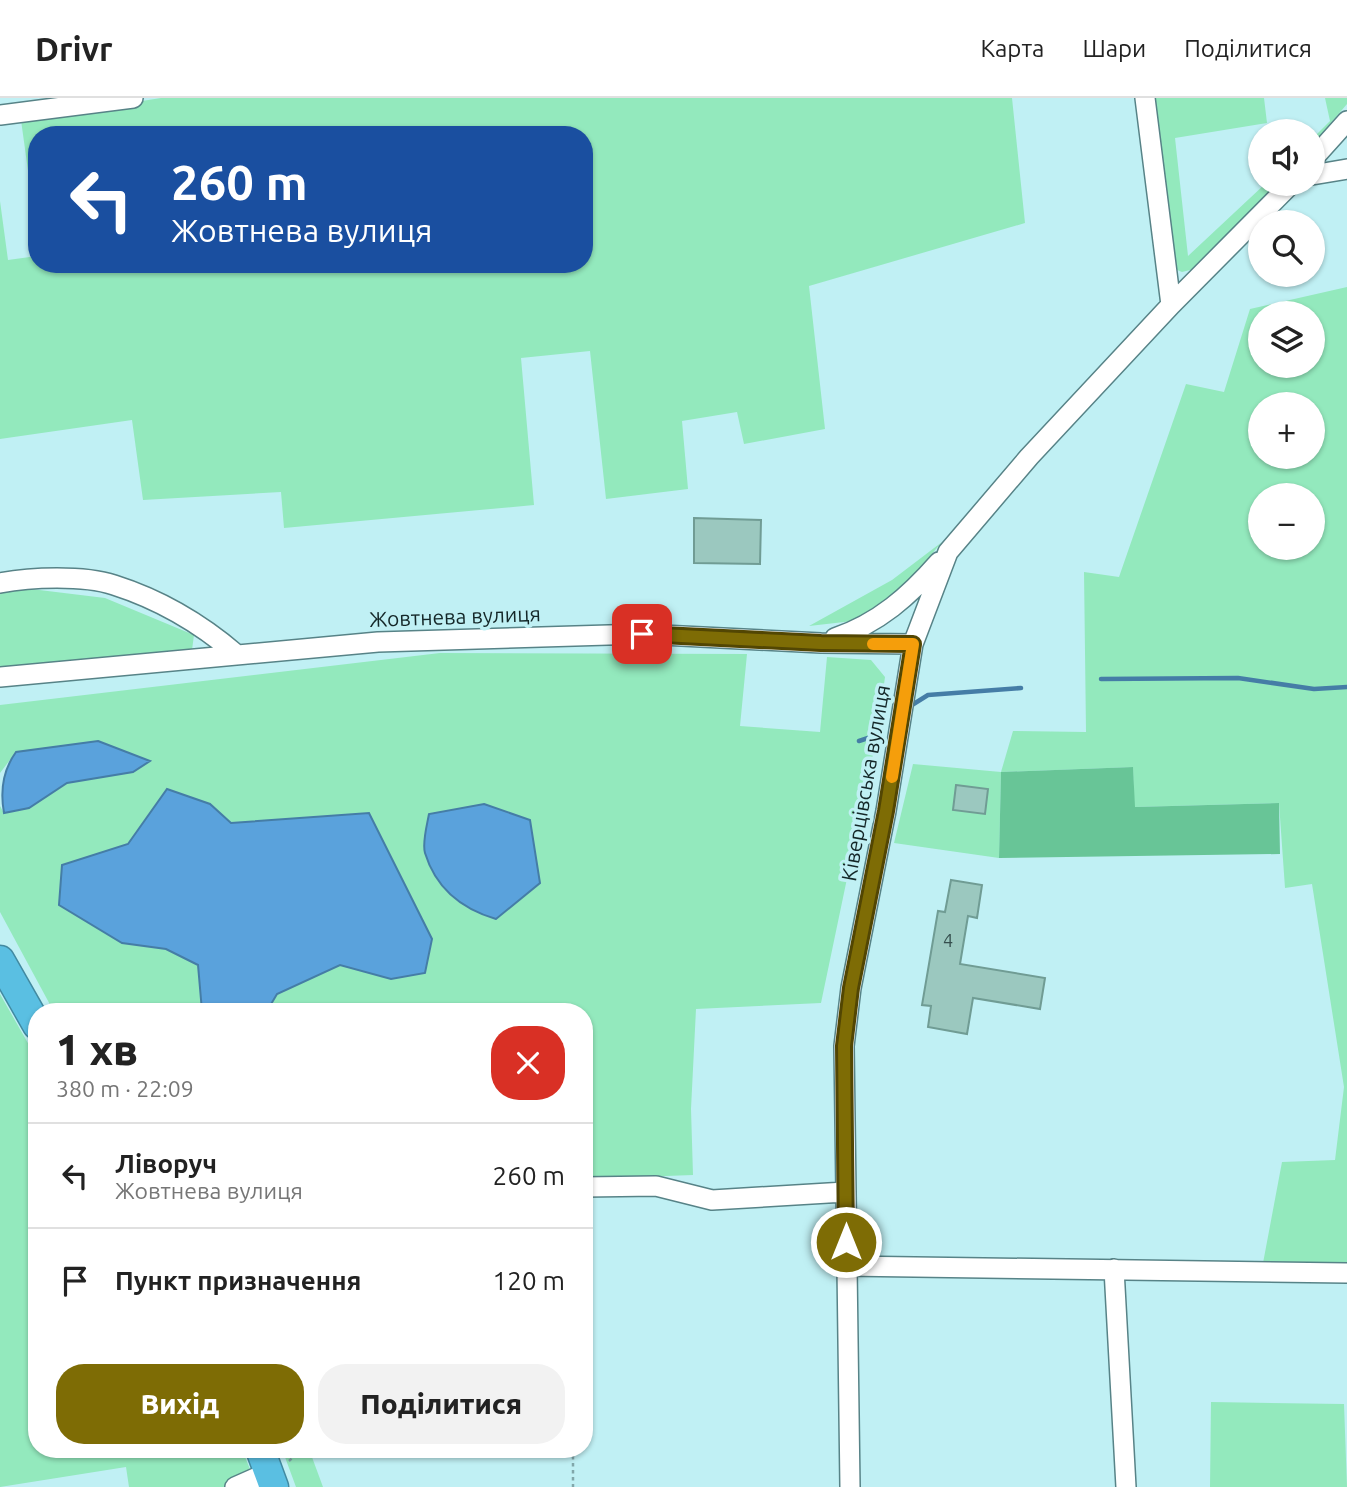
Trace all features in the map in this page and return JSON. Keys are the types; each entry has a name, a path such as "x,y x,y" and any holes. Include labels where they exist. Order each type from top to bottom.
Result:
{"highway":[{"path":"0,960 28,1009"}],"street":[{"path":"0,115 133,98"},
{"path":"1145,98 1171,306"},
{"path":"1325,146 1347,121"},
{"path":"1325,173 1347,169"},
{"name":"Ківерцівська вулиця","path":"850,1487 844,1046 851,988 886,811 913,644 948,552 1029,457 1279,196"},
{"path":"821,643 858,630 906,599 948,552"},
{"path":"0,583 32,577 112,584 203,626 236,654"},
{"name":"Жовтнева вулиця","path":"0,677 377,642 642,634 821,643 913,644"},
{"path":"593,1187 656,1186 712,1200 845,1192"},
{"path":"846,1266 1347,1273"},
{"path":"1114,1269 1126,1487"},
{"path":"234,1487 268,1469"}],"path":[{"path":"573,1458 573,1487"}],"green space":[{"path":"161,98 1012,98 1025,223 809,286 825,429 744,444 737,412 682,421 688,489 606,499 590,351 521,358 534,505 284,528 281,492 143,500 132,420 0,439 0,201 8,260 28,257 28,273 593,273 593,126 28,126 28,171 21,120"},
{"path":"1152,98 1264,98 1267,119 1248,119 1248,126 1175,138 1188,256 1252,196 1266,196 1252,210 1248,210 1248,214 1194,269 1182,272 1175,269"},
{"path":"1325,98 1347,98 1347,104 1325,130 1330,121"},
{"path":"1347,287 1347,1264 1263,1263 1282,1162 1335,1160 1344,1087 1312,884 1285,888 1279,803 1134,807 1133,767 1001,772 1013,731 1086,732 1084,572 1119,577 1186,384 1224,392 1248,315 1248,378 1325,378 1325,301 1285,301"},
{"path":"942,542 902,589 853,621 809,626 892,580"},
{"path":"23,588 105,598 194,635 192,650 0,669 0,592"},
{"path":"440,653 747,654 740,726 820,732 827,657 871,660 885,677 877,735 821,1003 696,1009 691,1109 693,1175 593,1179 593,1003 272,1003 277,994 340,965 391,979 369,813 230,823 210,804 167,789 128,844 63,865 122,943 166,949 198,965 201,1003 49,1003 0,912 0,806 4,813 29,808 67,783 133,772 150,761 98,741 16,752 0,773 0,705"},
{"path":"913,764 1001,772 999,858 894,843"},
{"path":"1133,767 1135,807 1279,803 1280,854 999,858 1001,772"},
{"path":"0,994 28,1043 28,1458 246,1458 257,1487 129,1487 126,1467 0,1487"},
{"path":"1211,1402 1344,1404 1347,1487 1210,1487"},
{"path":"285,1458 312,1458 323,1487 296,1487"}],"water":[{"path":"98,741 150,761 133,772 67,783 29,808 4,813 4,781 16,752"},
{"path":"167,789 210,804 231,823 369,813 432,939 425,973 391,979 340,965 277,994 272,1003 201,1003 198,965 166,949 122,943 59,905 62,865 128,844"},
{"path":"484,804 530,820 540,883 496,919 472,910 452,896 436,877 424,849 429,814"}],"building":[{"path":"694,518 761,520 760,564 694,563"},
{"path":"956,785 988,789 985,814 953,810"},
{"path":"951,880 982,885 977,918 968,916 960,964 1045,978 1040,1009 973,998 967,1034 928,1027 931,1006 922,1005 938,911 945,912"}],"waterway":[{"path":"1101,679 1238,678 1314,689 1347,687"},
{"path":"912,705 928,695 1021,688"},
{"path":"859,741 877,735"}],"slow traffic":[{"path":"873,644 913,644 892,777"}],"route":[{"path":"642,634 821,643 913,644 886,811 851,988 844,1046 846,1242"}]}
